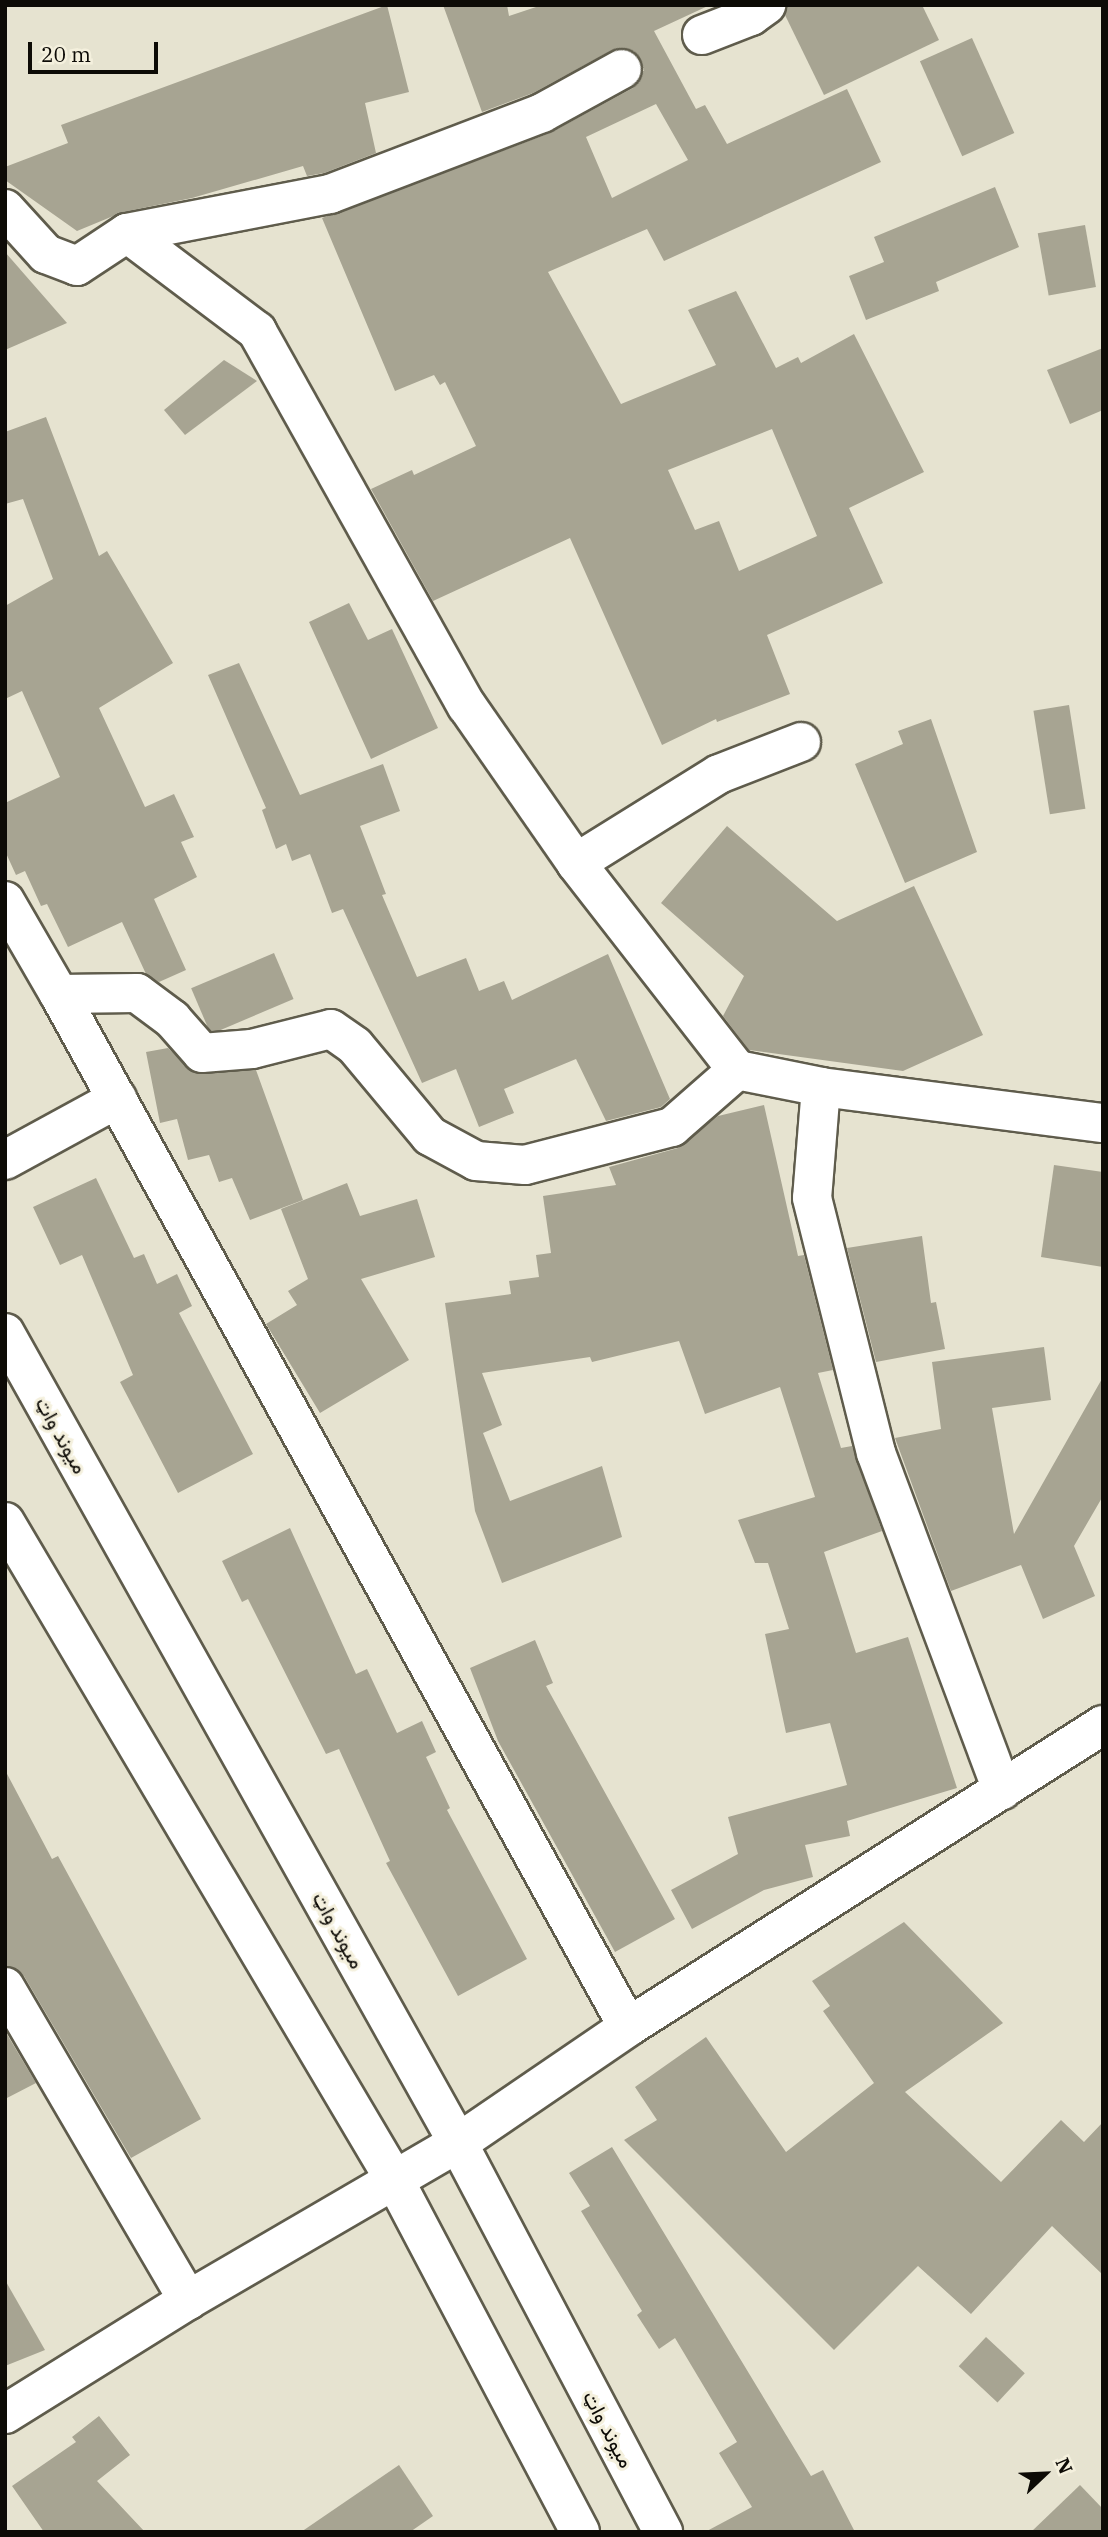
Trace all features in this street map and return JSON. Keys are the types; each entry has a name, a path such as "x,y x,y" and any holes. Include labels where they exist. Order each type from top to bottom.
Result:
{"street":[{"path":"702,35 751,16 766,5"},
{"path":"5,209 46,254 77,266 127,233 330,194 506,128 622,69"},
{"path":"127,233 257,331 467,706 576,863 737,1070 821,1087 1103,1123"},
{"path":"576,863 719,774 801,742"},
{"path":"5,901 59,994 628,2027"},
{"path":"59,994 137,993 172,1019 202,1053 252,1049 331,1029 355,1046 430,1136 477,1161 525,1165 671,1128 737,1070"},
{"path":"821,1087 812,1198 873,1440 1002,1790"},
{"path":"5,1160 117,1099"},
{"name":"میوند واټ","path":"5,1333 458,2143 663,2532"},
{"path":"5,1522 394,2179 580,2532"},
{"path":"5,2414 188,2300 458,2143 628,2027 1103,1725"},
{"path":"5,1987 188,2300"}],"building":[{"path":"387,5 409,92 365,103 376,153 324,173 307,176 303,166 192,198 123,212 77,231 5,180 5,167 68,143 61,125"},
{"path":"443,5 507,5 509,16 542,5 710,5 654,31 696,109 705,105 727,144 847,89 881,162 664,261 647,229 548,272 621,404 716,365 688,310 736,291 776,368 798,357 801,363 854,334 924,472 849,508 883,583 767,635 790,694 717,722 716,719 662,745 570,538 433,601 371,489 412,470 414,475 476,446 445,382 440,385 434,375 395,391 322,218 550,133 633,88 644,70 634,51 612,50 533,93 482,112","holes":["656,104 688,160 612,198 586,137","772,429 817,536 739,571 719,521 695,530 668,470"]},
{"path":"787,5 922,5 939,40 824,95 785,15"},
{"path":"972,38 1014,133 962,156 920,61"},
{"path":"995,187 1019,247 936,282 939,291 866,320 849,276 884,262 874,237"},
{"path":"1085,225 1096,287 1049,295 1038,233"},
{"path":"5,252 67,323 5,350"},
{"path":"1103,348 1103,410 1070,424 1047,370"},
{"path":"224,360 257,381 185,435 164,410"},
{"path":"46,417 99,556 107,551 173,663 99,708 145,807 174,794 194,837 181,842 197,877 154,899 186,970 159,982 146,974 122,922 68,947 47,904 41,906 25,871 16,875 5,851 5,803 60,777 22,691 5,699 5,606 53,579 23,499 5,504 5,432"},
{"path":"349,603 368,640 392,629 438,728 371,759 309,622"},
{"path":"239,663 300,795 383,764 400,811 360,826 386,894 382,895 417,977 466,958 479,991 504,981 512,1000 608,954 670,1099 661,1107 606,1121 576,1059 504,1089 514,1113 479,1127 456,1069 422,1083 343,909 332,913 310,854 292,861 286,844 276,849 262,810 266,808 208,675"},
{"path":"1069,705 1085,809 1050,814 1033,711"},
{"path":"931,719 977,852 905,883 855,764 903,744 898,731"},
{"path":"727,826 837,921 914,886 983,1035 903,1071 749,1050 723,1016 744,976 661,903"},
{"path":"274,953 294,999 211,1034 191,988"},
{"path":"168,1048 194,1073 256,1070 303,1200 250,1220 232,1178 219,1182 209,1155 188,1160 177,1119 160,1123 146,1052"},
{"path":"764,1105 798,1256 804,1255 833,1370 818,1373 841,1448 852,1446 882,1531 824,1552 856,1653 908,1637 957,1788 847,1821 850,1836 805,1845 813,1877 764,1890 692,1929 671,1890 738,1854 728,1817 847,1785 830,1723 786,1733 765,1634 789,1629 768,1563 755,1563 738,1520 815,1497 780,1387 705,1414 679,1341 592,1362 590,1357 482,1373 502,1425 483,1433 510,1501 602,1466 622,1537 502,1583 475,1511 445,1303 511,1294 509,1281 539,1277 536,1255 551,1253 543,1196 616,1185 609,1167 678,1148 718,1116"},
{"path":"1054,1165 1103,1172 1103,1267 1041,1257"},
{"path":"96,1178 134,1258 144,1254 157,1284 177,1274 192,1306 179,1313 253,1454 178,1493 120,1382 133,1375 82,1255 60,1265 33,1207"},
{"path":"347,1183 360,1216 417,1199 435,1257 361,1279 409,1360 320,1413 266,1324 297,1305 288,1291 308,1279 281,1209"},
{"path":"922,1236 931,1303 936,1302 945,1349 876,1362 847,1248"},
{"path":"1044,1347 1051,1400 992,1408 1014,1534 1103,1377 1103,1496 1074,1546 1095,1596 1043,1619 1021,1565 951,1591 895,1438 941,1429 932,1362"},
{"path":"290,1528 356,1674 367,1669 397,1733 422,1721 436,1752 426,1757 450,1808 447,1810 527,1959 458,1996 386,1863 390,1861 339,1749 326,1754 248,1599 242,1602 222,1561"},
{"path":"535,1640 553,1683 546,1686 675,1919 615,1952 498,1741 470,1668"},
{"path":"5,1770 52,1859 58,1856 201,2119 131,2158 24,1976 5,1965"},
{"path":"904,1922 1003,2023 905,2092 1001,2182 1061,2120 1084,2142 1103,2122 1103,2275 1052,2226 971,2314 918,2266 834,2350 624,2140 657,2120 635,2087 706,2037 786,2152 874,2083 823,2011 830,2006 812,1981"},
{"path":"5,2031 36,2083 5,2099"},
{"path":"612,2147 811,2476 823,2470 855,2532 705,2532 752,2507 719,2453 737,2442 675,2338 659,2349 637,2315 642,2311 581,2211 590,2206 569,2173"},
{"path":"5,2280 45,2350 5,2366"},
{"path":"986,2337 1025,2373 997,2402 959,2366"},
{"path":"99,2416 130,2455 97,2481 145,2532 44,2532 12,2486 76,2442 72,2437"},
{"path":"399,2465 433,2516 410,2532 301,2532"},
{"path":"1080,2485 1103,2509 1103,2532 1031,2532"}]}
